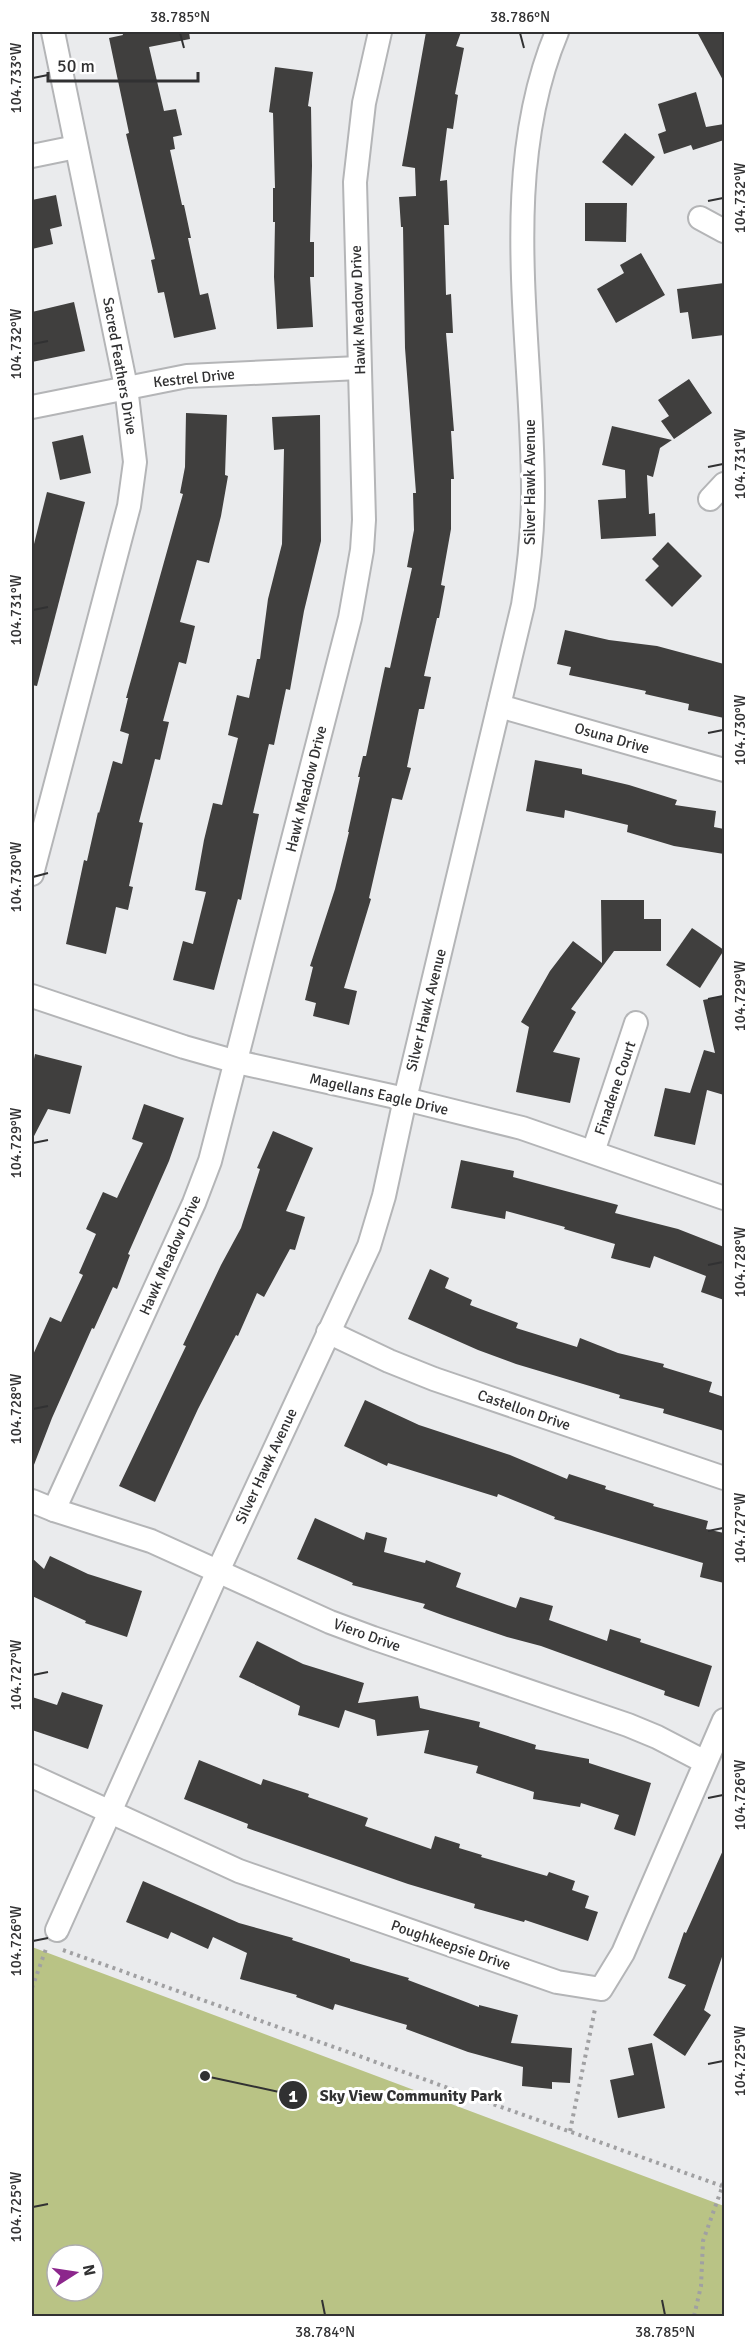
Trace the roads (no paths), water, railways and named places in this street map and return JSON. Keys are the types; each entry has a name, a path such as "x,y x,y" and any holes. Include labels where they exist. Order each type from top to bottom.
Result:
{"street":[{"name":"Sacred Feathers Drive","path":"32,874 129,506 135,462 126,387 53,32"},
{"name":"Hawk Meadow Drive","path":"54,1510 194,1203 210,1161 350,618 362,550 364,511 355,182 364,103 380,32"},
{"name":"Silver Hawk Avenue","path":"48,1939 369,1246 384,1197 405,1099 524,605 532,534 533,491 523,242 526,158 540,83 557,32"},
{"path":"32,156 76,147"},
{"path":"700,218 724,231"},
{"name":"Kestrel Drive","path":"32,407 187,376 359,368"},
{"name":"Osuna Drive","path":"499,706 724,770"},
{"name":"Magellans Eagle Drive","path":"32,996 184,1047 237,1062 405,1099 522,1128 724,1198"},
{"name":"Finadene Court","path":"593,1152 636,1023"},
{"name":"Castellon Drive","path":"328,1332 434,1379 724,1478"},
{"name":"Viero Drive","path":"32,1500 54,1510 151,1540 362,1634 628,1725 705,1762"},
{"path":"705,1762 724,1720"},
{"name":"Poughkeepsie Drive","path":"32,1776 239,1871 557,1982 601,1989 623,1953 705,1762"}],"place":[{"name":"Sky View Community Park","path":"205,2076"}]}
